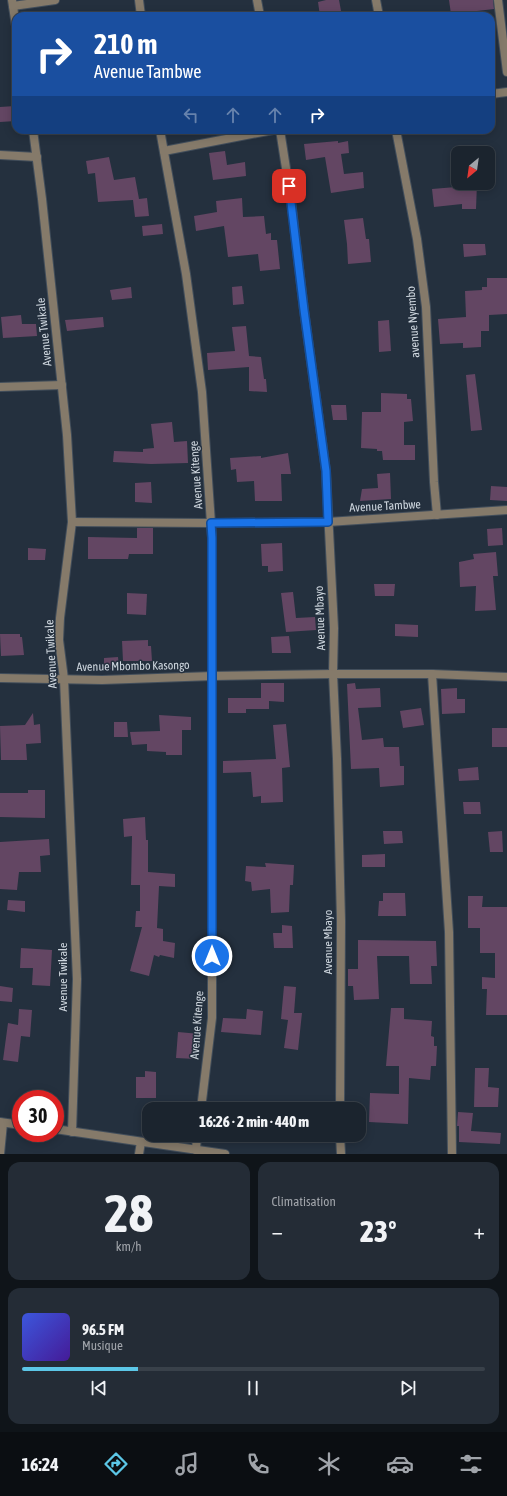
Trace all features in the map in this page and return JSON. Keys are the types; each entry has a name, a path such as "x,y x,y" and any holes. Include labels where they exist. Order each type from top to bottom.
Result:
{"street":[{"path":"12,3 55,0"},
{"path":"139,0 140,12"},
{"path":"257,0 259,12"},
{"path":"376,0 378,12"},
{"path":"498,0 507,72"},
{"path":"495,94 507,92"},
{"name":"Avenue Twikale","path":"34,134 67,435 72,522 60,618 77,979 72,1132"},
{"name":"Avenue Kitenge","path":"161,134 186,274 202,392 212,538 212,1018 202,1102"},
{"path":"164,151 252,134"},
{"name":"Avenue Mbayo","path":"281,134 291,200 326,471 334,628 333,674 337,759 341,922 340,1102"},
{"name":"avenue Nyembo","path":"397,134 417,239 426,306 433,475 437,515"},
{"path":"0,155 37,157"},
{"path":"0,387 62,385"},
{"name":"Avenue Tambwe","path":"72,522 328,522 507,510"},
{"name":"Avenue Mbombo Kasongo","path":"0,678 102,680 333,674 432,674 507,677"},
{"path":"432,674 449,932 452,1154"},
{"path":"0,1154 2,1122 12,1124"},
{"path":"64,1131 225,1154"},
{"path":"139,1154 141,1142"},
{"path":"196,1150 197,1142"},
{"path":"340,1142 340,1154"}],"building":[{"path":"326,0 339,0 341,12 319,12 318,2"},
{"path":"449,0 493,0 494,9 468,12 451,12"},
{"path":"12,106 12,121 0,122 0,107"},
{"path":"338,141 338,143 348,141 349,153 341,154 344,174 363,172 364,188 331,193 325,157 306,160 304,144"},
{"path":"225,151 227,165 245,162 246,176 213,180 209,153"},
{"path":"109,157 114,180 135,177 139,199 147,198 149,216 135,217 133,200 98,202 95,173 88,174 86,161"},
{"path":"451,187 451,190 477,190 476,209 462,209 462,204 434,207 432,189"},
{"path":"242,198 243,217 264,216 266,234 271,233 271,240 277,240 280,269 260,271 258,254 228,257 224,226 196,231 194,216 217,212 216,201"},
{"path":"363,218 366,239 369,239 371,262 348,264 344,220"},
{"path":"162,224 163,234 143,236 142,226"},
{"path":"463,244 485,244 486,255 464,257"},
{"path":"487,278 507,278 507,314 489,315 489,331 481,331 481,347 463,348 463,343 440,344 438,319 466,317 465,291 482,290 482,287 487,287"},
{"path":"242,286 244,304 233,305 232,287"},
{"path":"131,287 132,298 112,300 110,290"},
{"path":"21,315 22,324 36,324 37,336 3,338 1,317"},
{"path":"103,317 104,327 67,331 65,320"},
{"path":"389,320 391,351 379,352 378,321"},
{"path":"246,326 249,356 261,357 264,379 266,379 267,392 249,391 249,367 208,370 207,353 235,351 232,327"},
{"path":"475,374 482,430 471,431 466,375"},
{"path":"381,393 407,394 407,399 411,399 413,421 404,422 404,445 415,445 415,460 383,460 382,451 377,451 377,449 361,448 362,412 381,412"},
{"path":"331,405 346,405 347,420 333,420"},
{"path":"172,422 174,442 187,441 188,463 151,464 113,462 114,451 143,452 143,449 154,448 151,424"},
{"path":"288,453 291,474 281,474 282,501 255,501 254,481 237,482 236,469 231,470 230,458 261,456 261,458"},
{"path":"390,473 391,499 360,501 362,489 378,488 377,474"},
{"path":"151,482 152,503 135,502 135,483"},
{"path":"491,486 507,487 507,501 490,500"},
{"path":"137,528 153,528 153,554 129,554 128,559 88,559 88,537 137,538"},
{"path":"502,528 503,545 488,546 487,529"},
{"path":"282,543 283,571 268,572 268,566 262,566 261,544"},
{"path":"28,548 46,549 45,560 28,560"},
{"path":"496,552 498,576 493,576 496,610 475,611 476,586 460,587 459,562 474,559 473,554"},
{"path":"374,584 395,584 394,596 375,596"},
{"path":"293,592 296,618 315,617 316,630 286,632 281,593"},
{"path":"127,593 147,594 146,615 127,614"},
{"path":"395,624 418,625 418,637 395,636"},
{"path":"0,634 20,634 20,637 22,637 24,655 1,656"},
{"path":"289,636 291,653 272,653 271,637"},
{"path":"148,640 148,646 151,646 152,661 123,661 122,641"},
{"path":"118,657 119,669 104,670 104,658"},
{"path":"261,683 284,683 284,702 269,701 269,709 246,709 246,713 228,713 228,698 261,698"},
{"path":"355,683 356,689 380,688 381,707 358,708 362,740 383,738 384,747 399,747 400,766 404,766 404,785 380,787 379,768 351,769 347,684"},
{"path":"457,688 457,699 465,699 465,713 442,714 441,689"},
{"path":"421,708 424,725 403,728 400,711"},
{"path":"33,713 34,725 40,724 41,743 26,744 27,760 1,760 0,726 25,725"},
{"path":"159,715 191,717 191,730 182,730 182,755 166,755 166,752 147,751 147,744 132,745 130,732 160,731"},
{"path":"114,722 127,722 128,737 114,737"},
{"path":"286,724 290,767 282,768 283,802 261,803 261,796 253,797 251,772 223,773 223,761 276,759 273,725"},
{"path":"492,728 507,728 507,747 492,747"},
{"path":"478,767 479,780 459,781 458,769"},
{"path":"28,790 45,790 45,818 0,817 0,793 28,793"},
{"path":"463,802 480,802 481,814 464,814"},
{"path":"145,817 146,840 148,840 148,872 175,874 175,887 159,886 157,928 163,929 163,941 175,943 174,958 160,955 159,957 154,955 149,976 130,971 142,927 135,927 136,911 140,911 140,885 131,885 132,836 124,837 123,819"},
{"path":"383,831 402,831 403,843 384,844"},
{"path":"502,831 503,852 490,852 488,832"},
{"path":"49,839 50,855 40,856 41,872 19,872 17,890 0,889 0,842"},
{"path":"385,854 385,867 362,867 362,855"},
{"path":"265,863 294,865 293,885 290,885 289,912 271,913 270,889 252,891 251,882 245,881 246,866 266,867"},
{"path":"383,893 405,893 406,916 378,916 379,901 383,901"},
{"path":"468,896 483,896 482,907 507,907 507,1015 486,1015 487,989 482,989 482,977 495,978 495,953 480,953 480,928 468,928"},
{"path":"8,900 25,901 25,912 7,910"},
{"path":"282,925 292,926 293,948 274,948 273,933 282,933"},
{"path":"358,940 436,941 437,966 431,966 432,984 410,984 409,956 377,956 379,999 354,1000 353,986 348,986 348,969 358,969"},
{"path":"21,948 52,950 50,986 32,985 33,968 20,968"},
{"path":"0,986 13,988 12,1002 0,1001"},
{"path":"284,986 296,987 294,1013 302,1013 298,1050 284,1048 288,1020 281,1019"},
{"path":"391,1008 404,1008 404,1019 432,1021 431,1036 434,1037 434,1046 437,1046 436,1066 431,1066 430,1080 409,1078 408,1124 369,1122 370,1093 399,1094 399,1066 386,1066"},
{"path":"19,1009 32,1010 30,1037 21,1036 18,1062 3,1060 8,1023 18,1025"},
{"path":"247,1009 263,1011 261,1035 221,1032 223,1018 246,1019"},
{"path":"178,1032 200,1034 199,1047 196,1047 196,1059 176,1058"},
{"path":"475,1068 489,1068 488,1087 499,1088 498,1107 474,1107"},
{"path":"145,1071 156,1072 156,1098 136,1098 136,1077 145,1077"},
{"path":"458,1112 473,1113 471,1131 501,1133 500,1144 459,1142 459,1126 457,1126"}],"route":[{"path":"212,956 213,676 211,523 328,522 326,471 289,186"}]}
